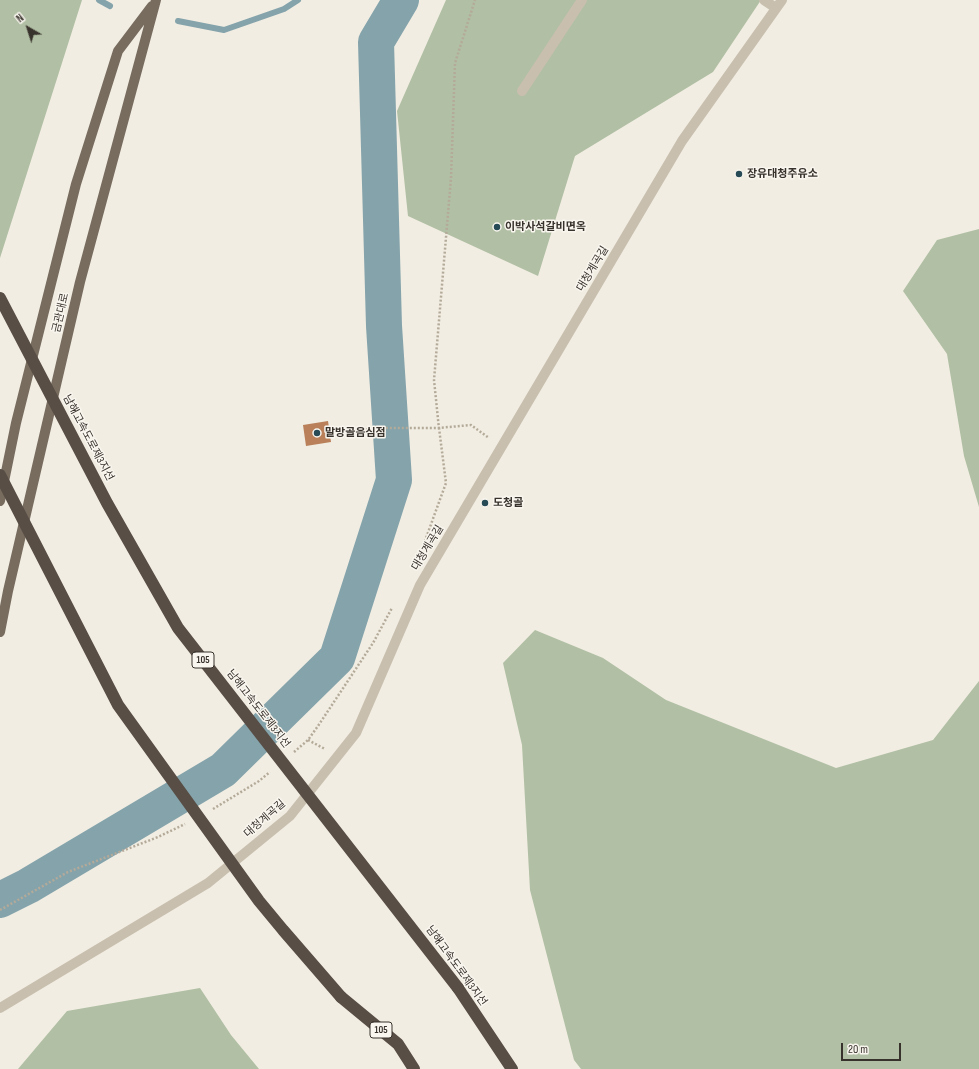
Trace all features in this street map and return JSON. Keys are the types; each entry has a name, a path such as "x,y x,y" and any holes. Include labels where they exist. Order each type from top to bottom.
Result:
{"highway":[{"name":"남해고속도로제3지선","path":"0,298 107,503 178,628 458,988 512,1069"},
{"name":"105","path":"0,475 118,705 259,901 340,997 398,1044 414,1069"}],"main road":[{"name":"금관대로","path":"0,501 16,423 76,184 118,51 156,1"},
{"name":"금관대로","path":"0,632 8,590 80,282 156,1"}],"street":[{"path":"522,90 582,0"},
{"path":"764,0 779,4"},
{"name":"대청계곡길","path":"0,1008 208,882 290,816 356,733 420,585 682,141 779,4"}],"path":[{"path":"420,555 446,483 438,428 434,380 451,178 455,63 475,0"},
{"path":"354,432 377,428 438,428 471,425 502,446"},
{"path":"290,756 308,740 318,726 373,643 394,603"},
{"path":"208,812 259,781 272,771"},
{"path":"0,910 68,872 158,837 189,822"}],"green space":[{"path":"0,0 82,0 0,258"},
{"path":"446,0 761,0 713,72 575,156 538,276 408,216 397,111"},
{"path":"979,229 979,507 964,456 947,354 903,291 937,240"},
{"path":"535,630 603,658 666,700 836,768 933,740 979,681 979,1069 581,1069 574,1060 530,890 522,745 503,663"},
{"path":"200,988 231,1035 259,1069 18,1069 67,1011"}],"building":[{"name":"말방골음심점","path":"328,421 331,442 306,446 303,425"}],"waterway":[{"path":"99,0 110,6"},
{"path":"178,21 224,30 284,9 298,0"},
{"path":"0,900 28,886 223,770 337,658 394,480 384,326 376,42 401,0"}],"place":[{"name":"장유대청주유소","path":"739,174"},
{"name":"이박사석갈비면옥","path":"497,227"},
{"name":"말방골음심점","path":"317,433"},
{"name":"도청골","path":"485,503"}]}
